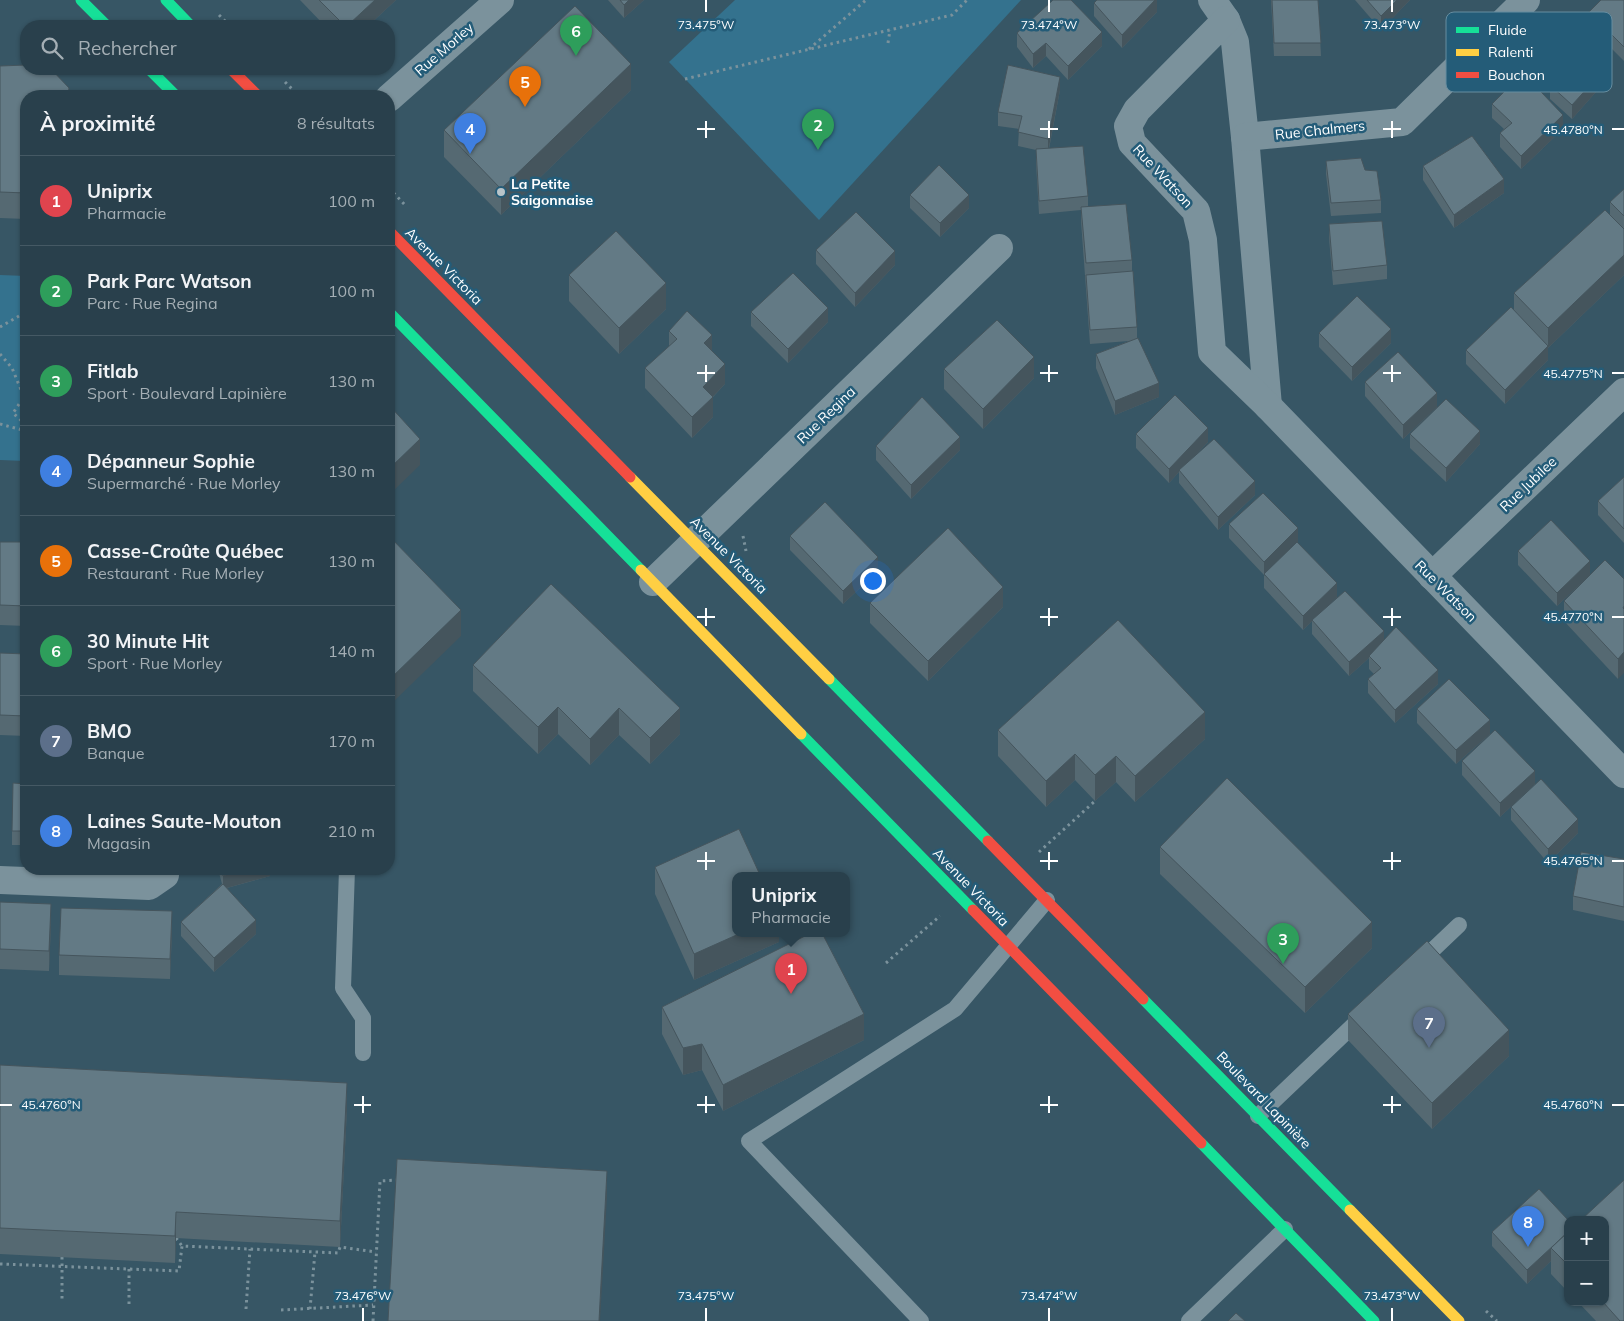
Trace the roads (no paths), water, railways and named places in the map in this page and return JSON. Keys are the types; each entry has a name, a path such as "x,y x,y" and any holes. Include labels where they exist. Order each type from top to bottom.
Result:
{"main road":[{"path":"81,0 101,20"},
{"path":"166,0 185,20"},
{"path":"155,75 170,90"},
{"path":"238,75 252,90"},
{"name":"Avenue Victoria","path":"395,237 1047,900"},
{"name":"Avenue Victoria","path":"395,318 1008,947"},
{"name":"Boulevard Lapinière","path":"1047,900 1459,1321"},
{"path":"1008,947 1374,1321"}],"street":[{"name":"Rue Morley","path":"395,93 500,0"},
{"name":"Rue Chalmers","path":"1514,12 1526,0"},
{"name":"Rue Watson","path":"1268,406 1235,42 1219,10 1137,110 1128,126 1132,143 1196,211 1203,240 1212,352 1268,406 1624,774"},
{"name":"Rue Chalmers","path":"1245,137 1402,122 1446,79"},
{"name":"Rue Regina","path":"653,582 1000,248"},
{"name":"Rue Jubilee","path":"1432,576 1624,392"},
{"path":"0,880 149,886 165,875"}],"lane":[{"path":"347,875 344,988 363,1018 363,1053"},
{"path":"921,1321 749,1141 955,1009 1047,900"},
{"path":"1409,973 1459,925"},
{"path":"1258,1116 1374,1007"},
{"path":"1189,1321 1284,1229"}],"place":[{"name":"30 Minute Hit","path":"576,56"},
{"name":"Casse-Croûte Québec","path":"525,107"},
{"name":"Park Parc Watson","path":"818,150"},
{"name":"Dépanneur Sophie","path":"470,154"},
{"name":"La Petite Saigonnaise","path":"501,192"},
{"name":"Fitlab","path":"1283,964"},
{"name":"Uniprix","path":"791,994"},
{"name":"BMO","path":"1429,1048"},
{"name":"Laines Saute-Mouton","path":"1528,1247"}]}
